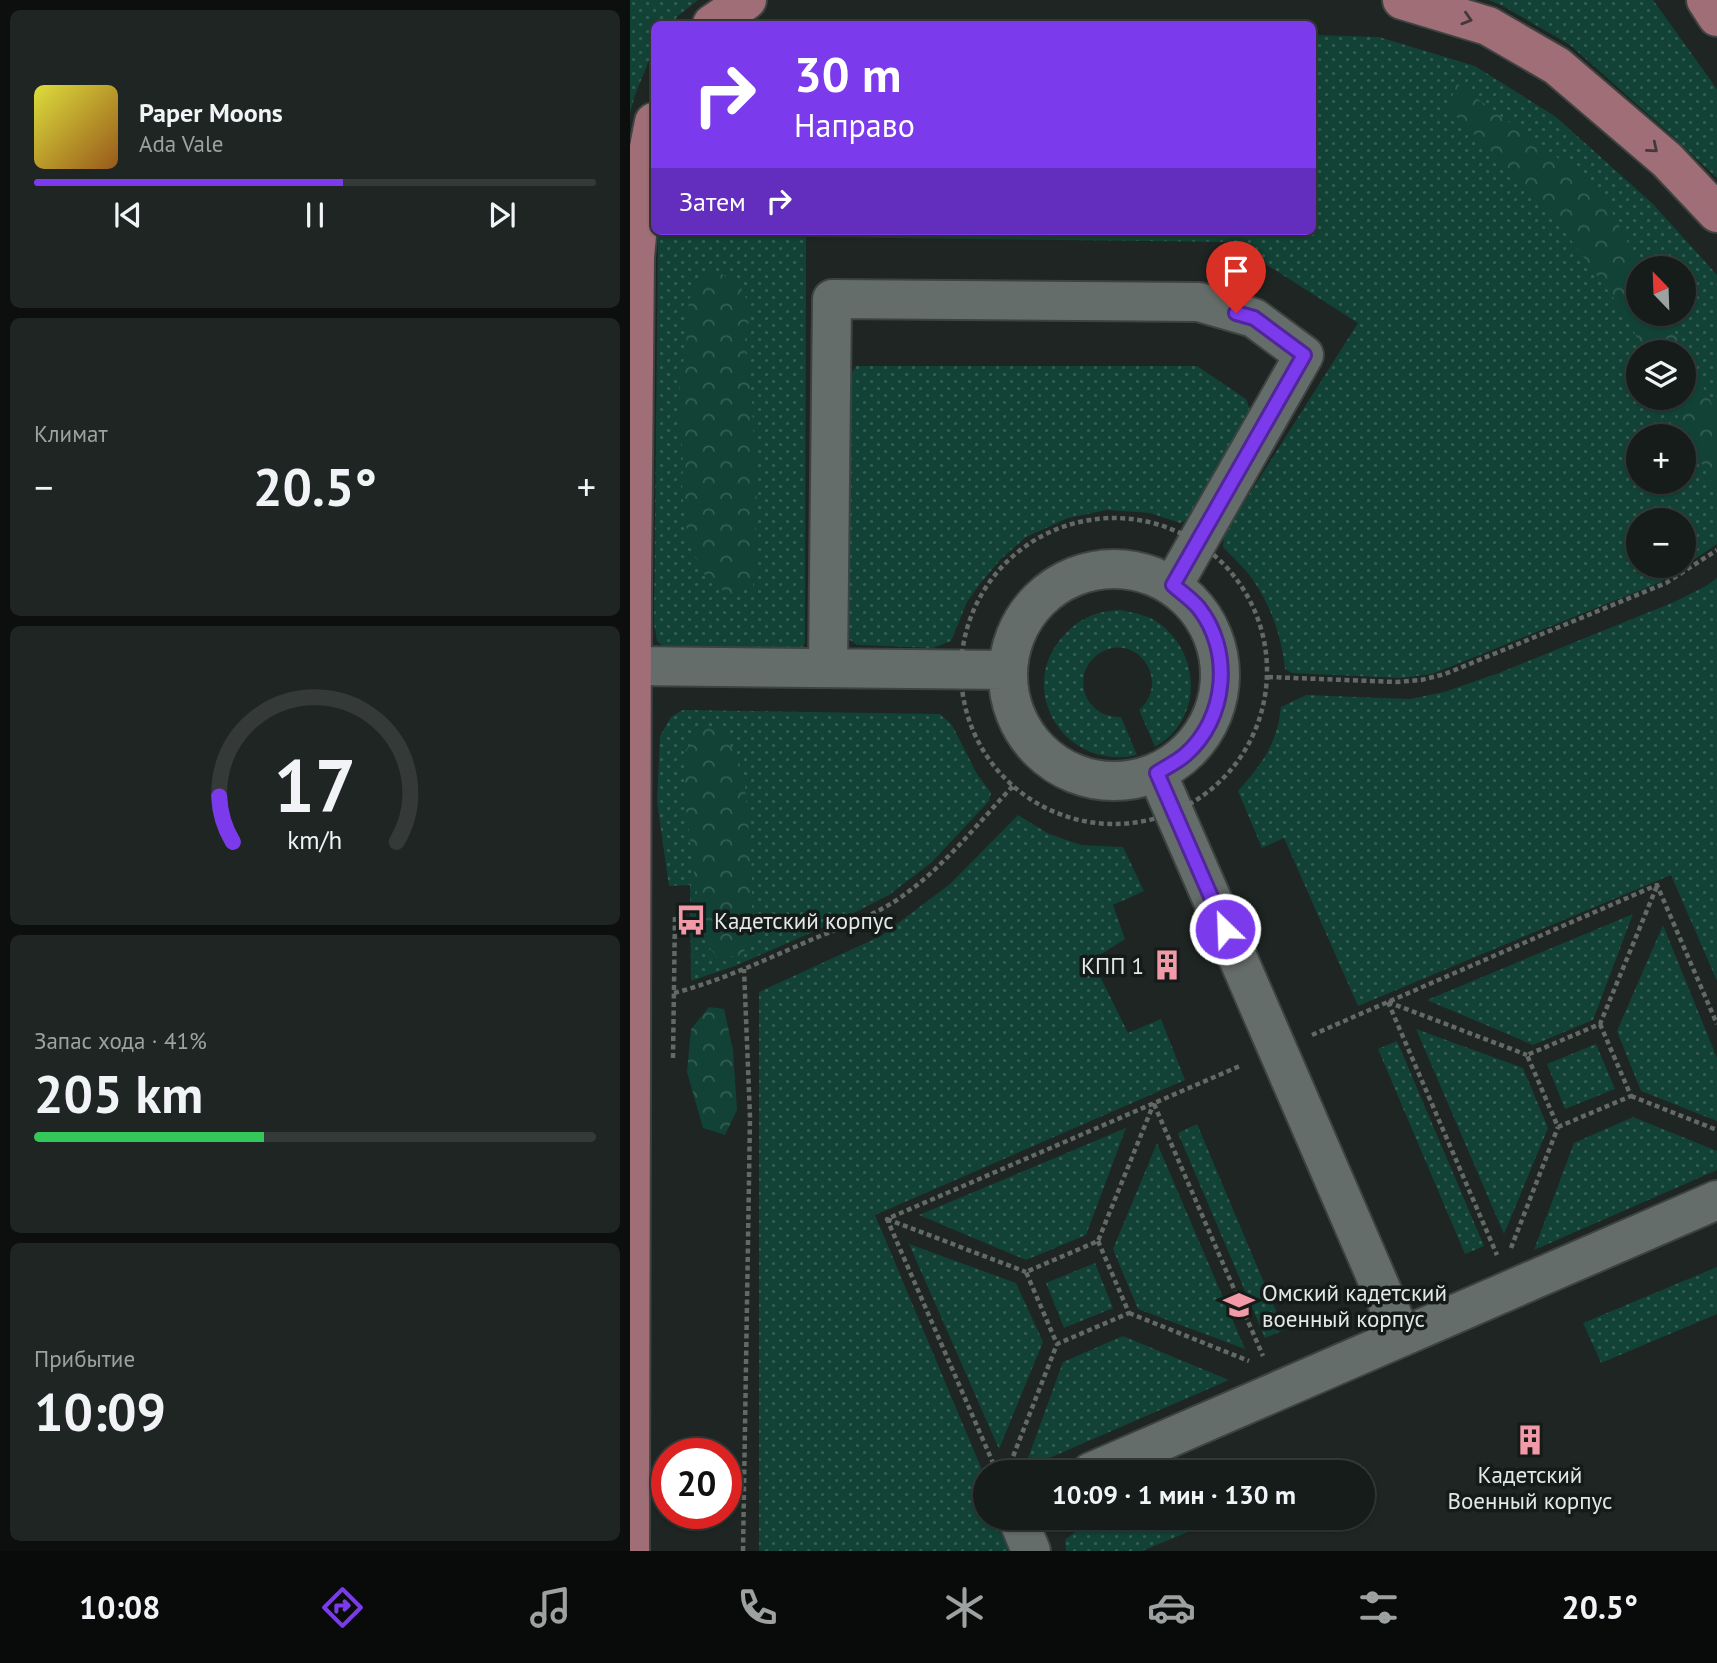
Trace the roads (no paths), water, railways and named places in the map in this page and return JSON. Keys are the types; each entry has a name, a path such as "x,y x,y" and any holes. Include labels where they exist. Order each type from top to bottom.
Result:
{"main road":[{"path":"716,21 747,0"},
{"path":"1402,0 1488,26 1557,66 1667,160 1717,213"},
{"path":"1706,0 1717,17"},
{"path":"631,1551 631,581 635,257 642,183 651,137"}],"lane":[{"path":"828,668 832,299 1199,302 1254,318 1304,355 1173,585"},
{"path":"1112,568 1144,572 1173,585 1198,607 1214,635 1221,667 1219,699 1206,730 1185,755 1157,773 1128,781 1097,781 1067,771 1042,754 1022,729 1010,701 1008,670 1014,639 1029,610 1052,588 1080,573 1112,568"},
{"path":"632,666 1008,670"},
{"path":"1157,773 1402,1337"},
{"path":"1115,1460 1273,1380 1402,1337 1507,1279 1717,1200"},
{"path":"1022,1530 1031,1551"}],"place":[{"name":"Кадетский корпус","path":"691,920"},
{"name":"КПП 1","path":"1167,965"},
{"name":"Омский кадетский военный корпус","path":"1239,1305"},
{"name":"Кадетский Военный корпус","path":"1530,1440"}]}
